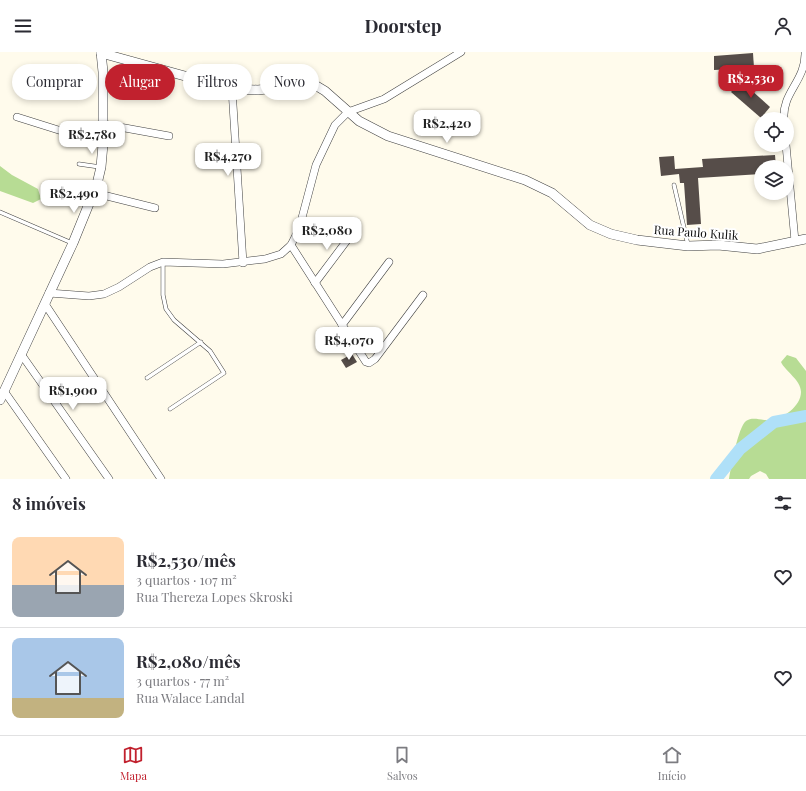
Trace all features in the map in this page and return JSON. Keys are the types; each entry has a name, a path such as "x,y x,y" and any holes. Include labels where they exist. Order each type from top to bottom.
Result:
{"street":[{"path":"0,400 73,243 94,193 101,167 103,144 103,72 100,52"},
{"name":"Rua Paulo Kulik","path":"100,52 183,75"},
{"path":"50,293 89,296 104,294 119,287 150,267 163,262 212,264 242,263 274,257 281,254 291,245 303,218 312,177 320,154 334,125 348,112 384,99 461,52"},
{"path":"785,112 786,101 804,73 806,60 805,52"},
{"name":"Rua Paulo Kulik","path":"252,90 301,84 315,85 325,91 366,126 388,136 526,180 552,193 583,221 597,229 637,240 688,246 718,245 756,249 806,239"},
{"path":"233,100 242,263"},
{"path":"17,117 103,144"},
{"path":"103,124 169,136"},
{"path":"787,152 795,241"},
{"path":"94,193 155,208"},
{"path":"315,283 354,231"},
{"path":"291,245 364,360 369,363 373,362 423,295"},
{"path":"342,325 389,262"},
{"path":"45,304 162,479"},
{"path":"21,354 109,479"},
{"path":"4,391 66,479"}],"lane":[{"path":"79,164 101,167"},
{"path":"674,185 688,246"},
{"path":"0,212 73,243"},
{"path":"163,262 163,295 166,309 174,320 210,351 224,372 170,409"},
{"path":"147,378 201,342"}],"green space":[{"path":"0,166 12,175 38,189 41,199 33,203 0,191"},
{"path":"787,355 796,358 806,371 806,479 769,479 766,474 760,471 751,476 749,479 729,479 740,431 746,421 752,419 775,419 786,414 795,407 798,402 801,392 800,388 796,380 781,362"}],"building":[{"path":"753,53 754,68 714,70 714,56"},
{"path":"741,81 770,107 766,112 754,112 731,92"},
{"path":"775,155 775,160 754,160 754,174 698,178 701,224 687,225 684,183 680,183 679,174 661,176 659,157 674,156 675,169 703,167 702,159"},
{"path":"352,354 357,362 346,368 341,360"}],"waterway":[{"path":"716,479 740,449 774,422 806,416"}]}
